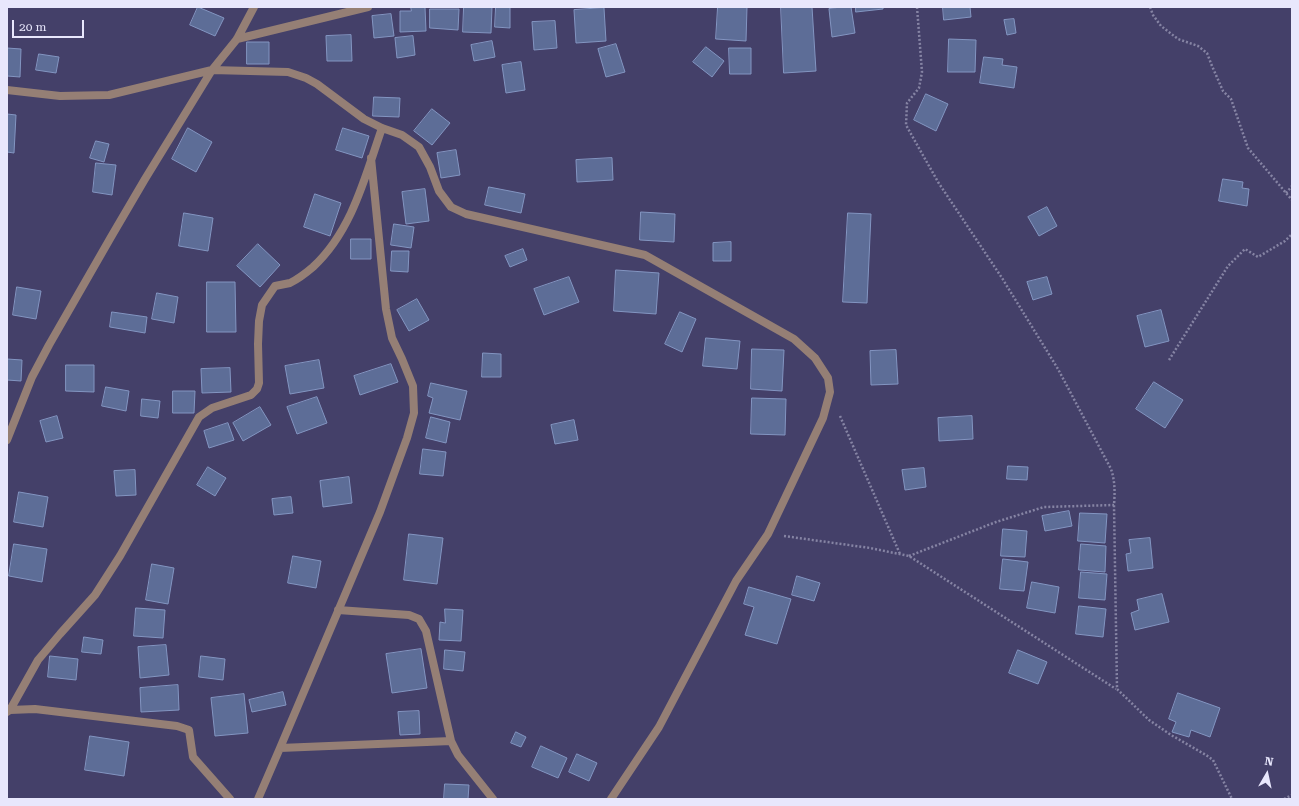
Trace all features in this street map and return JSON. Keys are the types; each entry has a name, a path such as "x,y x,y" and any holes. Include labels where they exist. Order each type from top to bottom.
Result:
{"street":[{"path":"7,440 32,377 110,237 212,70 237,39 254,7"},
{"path":"237,39 368,7"},
{"path":"7,90 60,96 109,94 212,70 288,72 306,78 317,84 364,119 382,128 402,135 419,147 430,167 439,191 451,207 466,214 645,255 794,339 815,358 828,378 830,392 823,418 768,534 736,581 659,727 611,799"},
{"path":"9,711 38,660 95,596 120,556 199,417 212,408 251,395 257,389 259,383 259,321 262,305 275,286 291,282 305,274 323,258 340,235 357,202 382,128"},
{"path":"258,799 380,512 407,438 414,413 413,386 392,338 386,309 371,158"},
{"path":"338,610 409,615 419,619 426,631 451,741 458,755 493,799"},
{"path":"9,711 35,709 177,726 189,730 193,757 230,799"},
{"path":"280,748 451,741"}],"path":[{"path":"917,7 922,72 919,88 907,103 906,125 938,182 1002,278 1058,369 1111,468 1116,487 1114,505 1117,689"},
{"path":"1150,7 1153,15 1161,26 1178,39 1198,46 1207,53 1223,91 1231,99 1248,148 1292,200"},
{"path":"1286,194 1292,186"},
{"path":"1169,360 1228,266 1245,249 1258,257 1284,241 1292,234"},
{"path":"830,392 900,554"},
{"path":"909,556 996,522 1044,507 1114,505"},
{"path":"768,534 870,548 909,556 1117,689 1149,720 1213,760 1232,799"},
{"path":"1284,799 1292,794"}],"building":[{"path":"198,7 224,18 215,36 190,25"},
{"path":"411,7 425,7 426,31 400,32 400,11 411,11"},
{"path":"464,7 492,7 491,33 463,32"},
{"path":"496,7 510,7 510,28 495,27"},
{"path":"718,7 747,7 746,41 716,39"},
{"path":"781,7 812,7 816,71 784,73"},
{"path":"851,7 855,33 832,37 829,9"},
{"path":"856,7 883,7 883,9 856,12"},
{"path":"943,7 970,7 971,17 944,20"},
{"path":"604,8 606,41 576,43 574,10"},
{"path":"430,9 459,9 458,30 430,28"},
{"path":"391,14 394,36 374,38 372,16"},
{"path":"1014,19 1016,33 1007,35 1004,20"},
{"path":"555,21 557,48 534,50 532,22"},
{"path":"351,35 352,61 327,61 326,36"},
{"path":"413,36 415,55 397,58 395,38"},
{"path":"949,39 976,40 975,72 948,72"},
{"path":"492,41 495,57 474,61 471,45"},
{"path":"247,42 269,42 269,64 247,64"},
{"path":"616,44 625,72 606,77 598,49"},
{"path":"706,47 724,61 712,77 693,62"},
{"path":"7,48 21,49 20,77 7,76"},
{"path":"729,48 751,48 751,74 730,74"},
{"path":"39,54 59,57 56,73 36,70"},
{"path":"984,57 1003,59 1002,65 1017,67 1014,88 980,83"},
{"path":"521,62 525,90 506,93 502,65"},
{"path":"926,94 948,104 936,131 914,120"},
{"path":"374,97 400,98 399,117 373,116"},
{"path":"432,109 450,123 432,145 414,131"},
{"path":"7,114 16,115 14,153 7,152"},
{"path":"188,128 212,142 196,172 172,159"},
{"path":"343,128 369,136 362,158 336,150"},
{"path":"96,141 109,144 104,162 90,158"},
{"path":"456,150 460,175 441,178 437,153"},
{"path":"612,158 613,180 577,182 576,160"},
{"path":"96,163 116,165 112,195 93,192"},
{"path":"1223,179 1243,182 1242,188 1249,189 1247,206 1219,201"},
{"path":"489,187 525,194 521,213 485,205"},
{"path":"425,189 429,221 406,224 402,192"},
{"path":"315,194 341,203 330,236 304,227"},
{"path":"1047,207 1057,226 1039,236 1028,217"},
{"path":"641,212 675,214 674,242 640,240"},
{"path":"184,213 213,218 208,251 179,246"},
{"path":"848,213 871,214 867,303 843,302"},
{"path":"394,224 414,227 411,248 391,245"},
{"path":"351,239 371,239 371,259 351,259"},
{"path":"731,242 731,261 713,261 713,243"},
{"path":"258,244 280,265 260,287 237,266"},
{"path":"523,249 527,260 510,267 505,256"},
{"path":"392,251 409,251 408,272 391,271"},
{"path":"616,270 659,273 656,314 614,311"},
{"path":"569,277 579,302 544,315 534,289"},
{"path":"1047,277 1052,294 1033,300 1027,282"},
{"path":"207,282 235,282 236,332 207,332"},
{"path":"17,287 41,291 36,319 13,315"},
{"path":"157,293 178,297 174,323 152,319"},
{"path":"417,299 429,320 409,331 397,310"},
{"path":"1161,310 1169,341 1145,347 1137,316"},
{"path":"112,312 147,317 145,333 110,327"},
{"path":"680,312 696,319 682,352 665,344"},
{"path":"706,338 740,341 737,369 703,366"},
{"path":"752,349 784,350 782,391 751,389"},
{"path":"896,350 898,384 871,385 870,351"},
{"path":"483,353 501,354 501,377 482,377"},
{"path":"7,359 22,360 21,381 7,380"},
{"path":"319,360 324,388 290,394 285,366"},
{"path":"391,364 398,382 360,395 354,376"},
{"path":"66,365 94,365 94,392 66,391"},
{"path":"230,368 231,392 202,393 201,369"},
{"path":"1154,382 1183,400 1165,428 1136,409"},
{"path":"431,383 467,391 460,420 429,413 433,398 428,396"},
{"path":"106,387 129,391 126,411 102,406"},
{"path":"173,391 195,391 194,413 173,413"},
{"path":"317,397 327,423 297,434 287,407"},
{"path":"752,398 786,399 785,435 751,434"},
{"path":"142,399 160,401 158,418 141,416"},
{"path":"260,407 271,425 243,441 233,423"},
{"path":"57,416 63,438 46,442 40,421"},
{"path":"972,416 973,439 939,441 938,418"},
{"path":"431,417 450,422 446,443 426,438"},
{"path":"574,420 578,440 555,444 551,425"},
{"path":"228,423 234,440 209,448 204,431"},
{"path":"423,449 446,452 443,476 420,474"},
{"path":"1008,466 1028,467 1027,480 1007,479"},
{"path":"208,467 226,478 215,496 197,485"},
{"path":"924,468 926,487 905,490 902,470"},
{"path":"135,470 136,495 116,496 114,471"},
{"path":"349,477 352,503 323,507 320,481"},
{"path":"19,492 48,497 43,527 14,522"},
{"path":"291,497 293,513 274,515 272,499"},
{"path":"1069,511 1072,526 1045,531 1042,516"},
{"path":"1080,513 1107,514 1105,543 1078,541"},
{"path":"1003,529 1027,531 1025,557 1001,556"},
{"path":"409,534 443,538 437,584 404,580"},
{"path":"1150,538 1153,568 1128,571 1126,554 1131,553 1129,540"},
{"path":"14,544 47,549 42,582 9,576"},
{"path":"1081,544 1106,546 1105,572 1079,570"},
{"path":"293,556 321,561 316,588 288,583"},
{"path":"1003,559 1028,562 1024,591 1000,589"},
{"path":"152,564 174,568 168,604 146,600"},
{"path":"1081,572 1107,574 1105,600 1079,598"},
{"path":"797,576 820,583 814,601 792,595"},
{"path":"1032,582 1059,587 1055,613 1027,608"},
{"path":"749,587 791,599 777,644 745,635 754,607 744,604"},
{"path":"1162,594 1169,622 1135,630 1131,613 1139,610 1137,600"},
{"path":"1079,606 1106,609 1103,637 1076,634"},
{"path":"136,608 165,610 163,638 134,636"},
{"path":"445,609 463,610 461,641 439,640 440,622 445,623"},
{"path":"84,637 103,640 101,654 82,652"},
{"path":"166,645 169,675 140,678 138,647"},
{"path":"421,649 427,688 392,693 386,654"},
{"path":"445,650 465,652 463,671 444,669"},
{"path":"1018,650 1047,662 1038,684 1009,673"},
{"path":"50,656 78,659 76,680 48,677"},
{"path":"201,656 225,659 223,680 199,677"},
{"path":"178,685 179,710 141,712 140,688"},
{"path":"283,692 286,705 252,712 249,700"},
{"path":"1178,693 1220,708 1210,737 1191,730 1189,737 1172,732 1176,722 1169,719"},
{"path":"244,694 248,733 215,736 211,698"},
{"path":"419,711 420,734 400,735 398,712"},
{"path":"516,732 526,737 521,747 511,743"},
{"path":"90,736 129,742 124,776 85,770"},
{"path":"541,746 567,758 558,778 532,767"},
{"path":"577,754 597,763 589,781 569,772"},
{"path":"445,784 469,785 468,799 444,799"}]}
